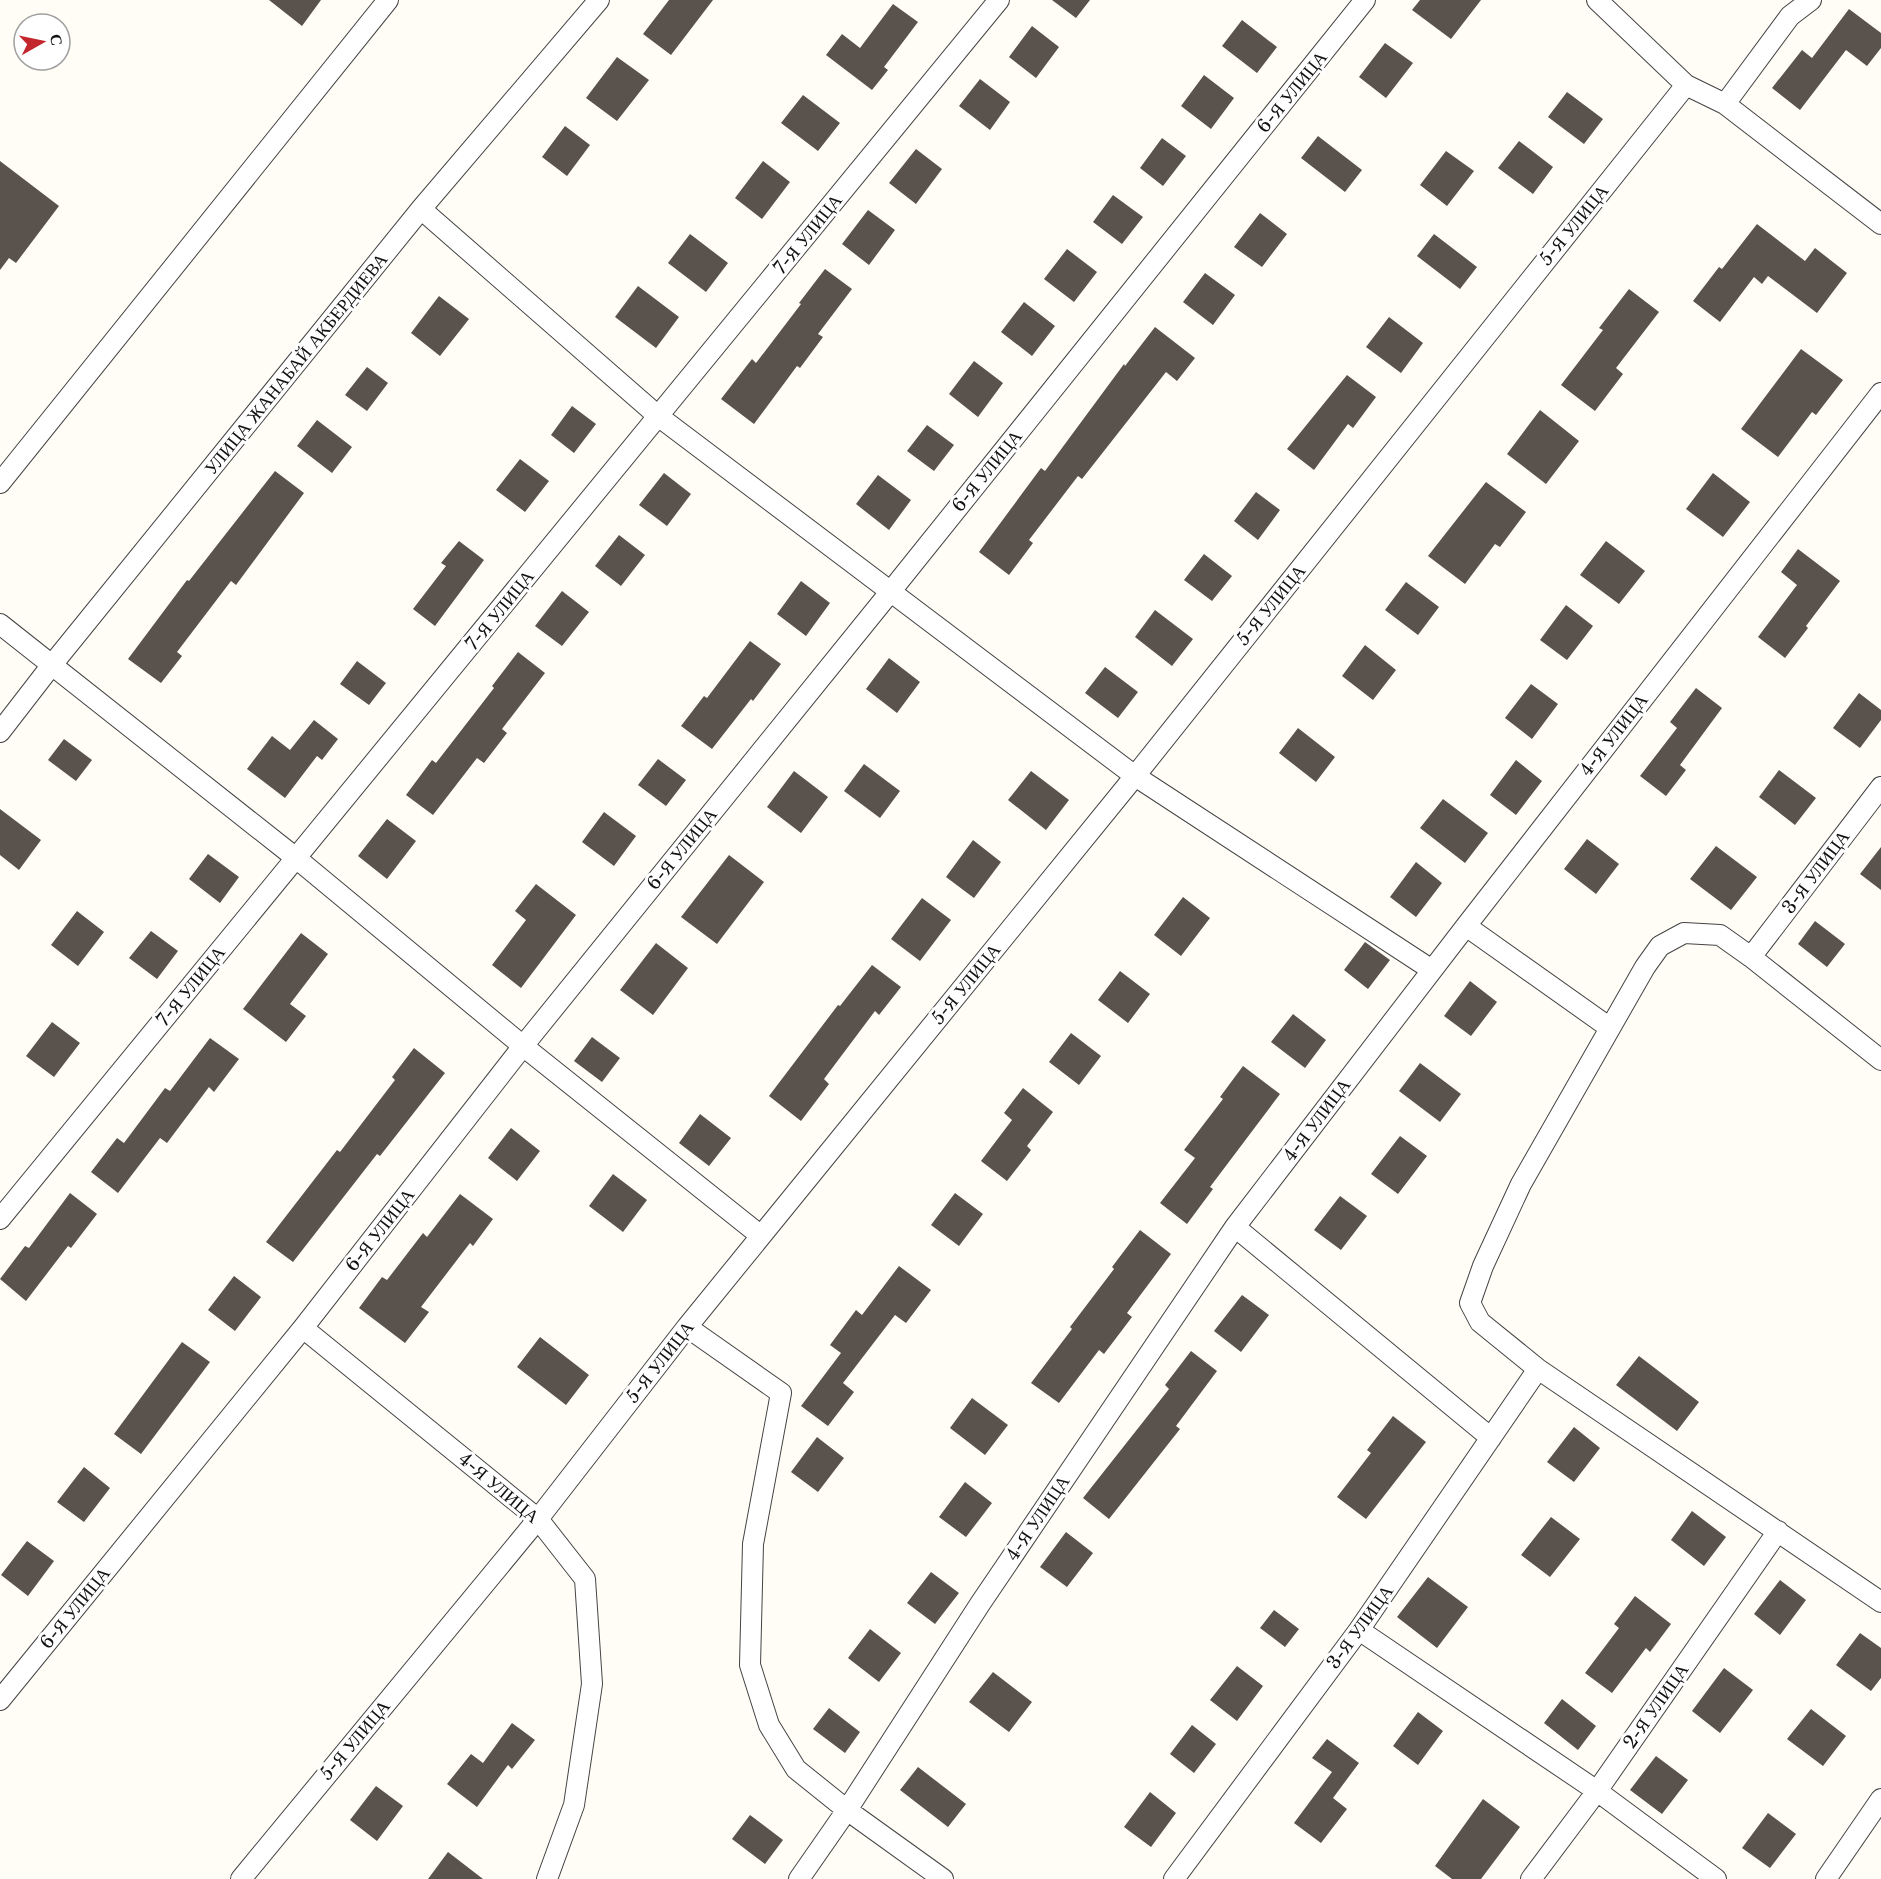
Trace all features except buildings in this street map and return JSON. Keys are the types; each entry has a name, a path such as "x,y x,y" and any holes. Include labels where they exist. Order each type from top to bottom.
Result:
{"street":[{"path":"0,483 388,0"},
{"name":"УЛИЦА ЖАНАБАЙ АКБЕРДИЕВА","path":"0,732 421,209 599,0"},
{"name":"7-Я УЛИЦА","path":"0,1219 999,0"},
{"name":"6-Я УЛИЦА","path":"0,1700 303,1328 523,1046 1365,0"},
{"path":"1596,0 1686,85 1725,104 1881,224"},
{"path":"1725,104 1790,16 1811,0"},
{"name":"5-Я УЛИЦА","path":"241,1879 538,1518 687,1327 1135,776 1686,85"},
{"path":"421,209 658,416 1135,776 1432,970"},
{"name":"4-Я УЛИЦА","path":"799,1879 847,1810 980,1604 1235,1227 1881,393"},
{"path":"0,624 296,858 523,1046 761,1236"},
{"name":"3-Я УЛИЦА","path":"1751,957 1881,788"},
{"path":"1466,926 1610,1028"},
{"path":"1881,1060 1720,935 1684,933 1660,946 1645,967 1521,1184 1483,1266 1470,1303 1480,1322 1538,1370 1881,1602"},
{"path":"1235,1227 1491,1438"},
{"path":"687,1327 781,1393 753,1544 750,1665 769,1725 796,1769 847,1810 943,1879"},
{"name":"4-Я УЛИЦА","path":"303,1328 538,1518 585,1579 592,1684 574,1805 547,1879"},
{"name":"3-Я УЛИЦА","path":"1174,1879 1359,1630 1538,1370"},
{"name":"2-Я УЛИЦА","path":"1531,1879 1597,1791 1778,1531"},
{"path":"1359,1630 1597,1791 1716,1879"},
{"path":"1826,1879 1881,1799"}]}
